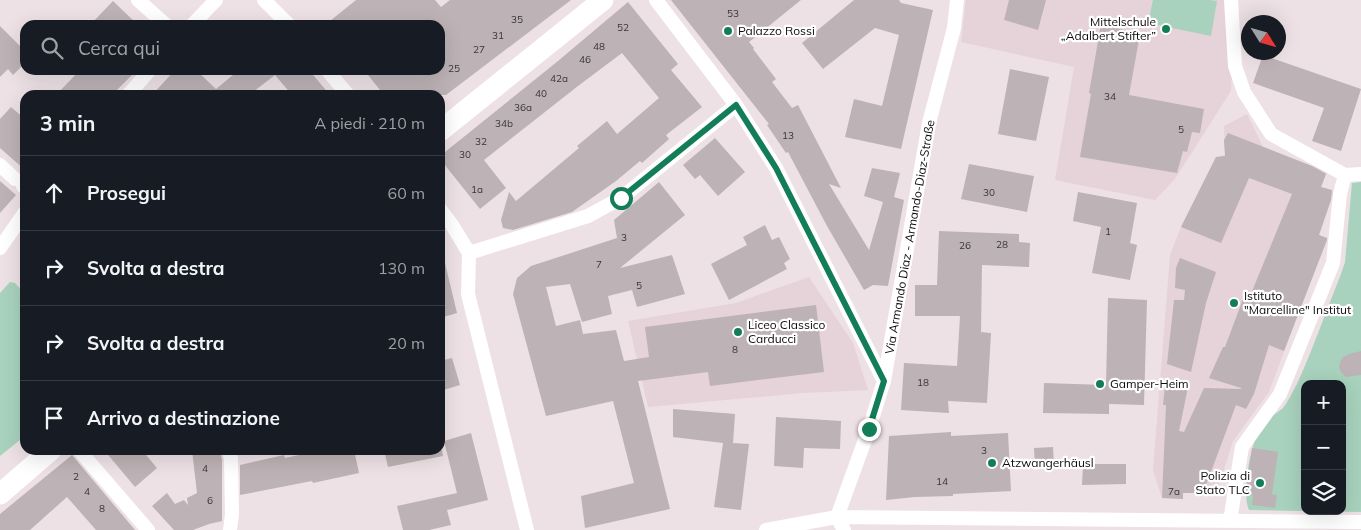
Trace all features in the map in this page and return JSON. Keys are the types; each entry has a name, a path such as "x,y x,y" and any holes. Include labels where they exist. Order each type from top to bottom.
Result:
{"main road":[{"path":"445,127 603,0"},
{"path":"0,476 25,455"},
{"path":"0,494 45,455"}],"street":[{"path":"138,0 160,20"},
{"path":"197,20 216,0"},
{"path":"264,0 284,20"},
{"path":"656,0 736,105 776,168 884,381"},
{"name":"Via Armando Diaz - Armando-Diaz-Straße","path":"837,517 869,429 884,381 930,123 954,28 957,0"},
{"path":"1231,0 1235,66 1244,92 1271,134 1345,175 1361,174"},
{"path":"132,90 146,75"},
{"path":"331,75 344,90"},
{"path":"469,253 588,216 621,198 736,105"},
{"path":"0,165 20,183"},
{"path":"1230,521 1242,447 1280,394 1334,263 1340,194 1345,175"},
{"path":"445,216 469,253 468,294 527,530"},
{"path":"0,248 20,219"},
{"path":"83,455 148,530"},
{"path":"230,455 232,514 230,530"},
{"path":"766,530 837,517 1156,525 1230,521 1361,522"},
{"path":"837,517 844,530"}],"shaded area":[{"path":"966,0 1225,0 1232,71 1231,91 1175,179 1155,200 1055,180 1074,67 961,42"},
{"name":"Istituto \"Marcelline\" Institut","path":"1247,114 1263,147 1327,172 1321,187 1334,191 1319,235 1327,238 1269,392 1233,441 1217,492 1183,493 1183,499 1162,498 1153,470 1170,255 1181,227 1216,157 1225,155 1224,126"},
{"name":"Liceo Classico Carducci","path":"809,277 853,343 868,390 803,393 648,407 628,321 736,303"}],"green space":[{"path":"1153,0 1217,1 1211,36 1148,23"},
{"path":"1361,182 1361,512 1346,512 1346,380 1301,380 1301,511 1249,510 1246,492 1253,445 1260,428 1283,408 1289,400 1314,344 1345,262 1352,183"},
{"path":"10,282 15,283 20,288 20,440 0,456 0,293"}],"building":[{"path":"356,0 435,0 441,7 450,0 571,0 446,95 445,90 380,90 368,75 445,75 445,20 331,20"},
{"path":"671,0 801,0 749,42 776,79 772,82 792,108 798,105 841,188 829,184 869,250 883,202 864,196 872,168 900,173 894,197 904,200 888,286 873,285 864,290 827,226 788,152 786,153 767,125 769,124"},
{"path":"854,0 899,0 901,3 933,10 901,149 845,137 854,99 882,106 899,35 875,28 823,69 802,43"},
{"path":"1009,0 1046,0 1038,30 1004,20"},
{"path":"113,1 133,20 95,20"},
{"path":"628,2 678,64 671,70 702,107 666,135 669,139 642,163 640,161 616,181 572,212 513,230 503,228 501,220 509,192 516,201 579,148 577,146 607,121 617,134 659,98 622,53 484,160 506,188 480,209 445,165 445,152"},
{"path":"1101,24 1140,34 1129,95 1204,109 1200,133 1192,132 1187,152 1183,151 1177,173 1080,157"},
{"path":"0,26 20,46 20,68 13,75 8,69 0,77"},
{"path":"1261,60 1277,60 1361,89 1341,151 1312,141 1324,108 1253,83"},
{"path":"1010,69 1049,77 1036,141 998,134"},
{"path":"75,75 132,75 117,90 61,90"},
{"path":"170,75 201,75 216,89 233,75 275,75 256,90 157,90"},
{"path":"275,75 313,75 326,90 288,90"},
{"path":"11,107 20,115 20,166 0,148 0,119"},
{"path":"1228,133 1312,166 1326,174 1321,187 1332,190 1331,200 1319,235 1327,238 1327,240 1284,351 1269,345 1254,394 1246,409 1236,405 1203,493 1183,493 1183,499 1162,498 1166,405 1163,405 1165,386 1188,387 1179,431 1184,432 1204,388 1241,389 1209,378 1223,347 1225,347 1243,299 1248,301 1292,194 1249,178 1221,243 1181,227 1216,157 1225,156 1224,140"},
{"path":"715,138 745,172 718,196 700,175 695,179 683,165"},
{"path":"969,164 1034,176 1027,212 961,199"},
{"path":"0,181 16,195 0,213"},
{"path":"659,182 685,215 620,268 672,255 685,294 637,307 632,290 608,296 612,314 582,322 570,284 546,287 556,326 580,320 583,334 616,330 624,361 649,357 645,327 816,305 824,372 710,386 708,372 638,381 670,509 585,528 581,496 634,483 613,401 546,416 513,294 517,278 531,266 617,238 614,220"},
{"path":"1078,192 1137,203 1130,243 1137,245 1130,280 1092,273 1101,227 1073,221"},
{"path":"765,225 772,240 779,237 790,259 784,263 787,269 729,300 711,264 747,245 743,237"},
{"path":"939,231 1019,234 1019,242 1030,243 1029,267 982,265 981,332 991,333 987,403 948,401 949,413 901,410 904,363 957,366 960,316 915,316 915,285 937,285"},
{"path":"1180,258 1216,272 1206,303 1191,372 1167,364 1174,300 1184,300 1185,290 1175,288 1176,268"},
{"path":"445,263 457,313 445,317"},
{"path":"1108,298 1147,300 1144,405 1109,404 1109,414 1043,413 1044,383 1106,385"},
{"path":"1361,351 1361,375 1346,377 1339,367 1340,362 1343,357"},
{"path":"452,358 460,385 445,390 445,360"},
{"path":"673,409 735,414 733,443 749,444 741,510 714,507 723,443 673,437"},
{"path":"776,417 841,421 840,449 804,448 803,468 774,466"},
{"path":"951,432 951,436 1008,433 1011,491 886,500 889,436"},
{"path":"471,433 488,500 447,510 451,525 429,530 403,530 397,506 457,493 445,441"},
{"path":"1053,447 1054,466 1035,467 1034,448"},
{"path":"1252,448 1278,452 1272,494 1277,495 1275,508 1252,505 1253,495 1245,494"},
{"path":"72,455 135,530 96,530 67,497 30,530 0,530 0,514"},
{"path":"108,455 146,455 157,468 135,487"},
{"path":"193,455 221,455 222,521 193,530 174,530 152,506 167,493 175,504 184,500 188,505 187,498 197,493"},
{"path":"284,455 285,458 299,455 355,455 359,473 240,495 240,465"},
{"path":"385,455 443,455 443,456 388,467"},
{"path":"1083,464 1126,464 1126,484 1082,485"}],"place":[{"name":"Mittelschule „Adalbert Stifter”","path":"1166,29"},
{"name":"Palazzo Rossi","path":"728,31"},
{"name":"Istituto \"Marcelline\" Institut","path":"1234,303"},
{"name":"Liceo Classico Carducci","path":"738,332"},
{"name":"Gamper-Heim","path":"1100,384"},
{"name":"Atzwangerhäusl","path":"992,463"},
{"name":"Polizia di Stato TLC","path":"1260,483"}],"route":[{"path":"621,198 736,105 776,168 884,381 869,429"}]}
